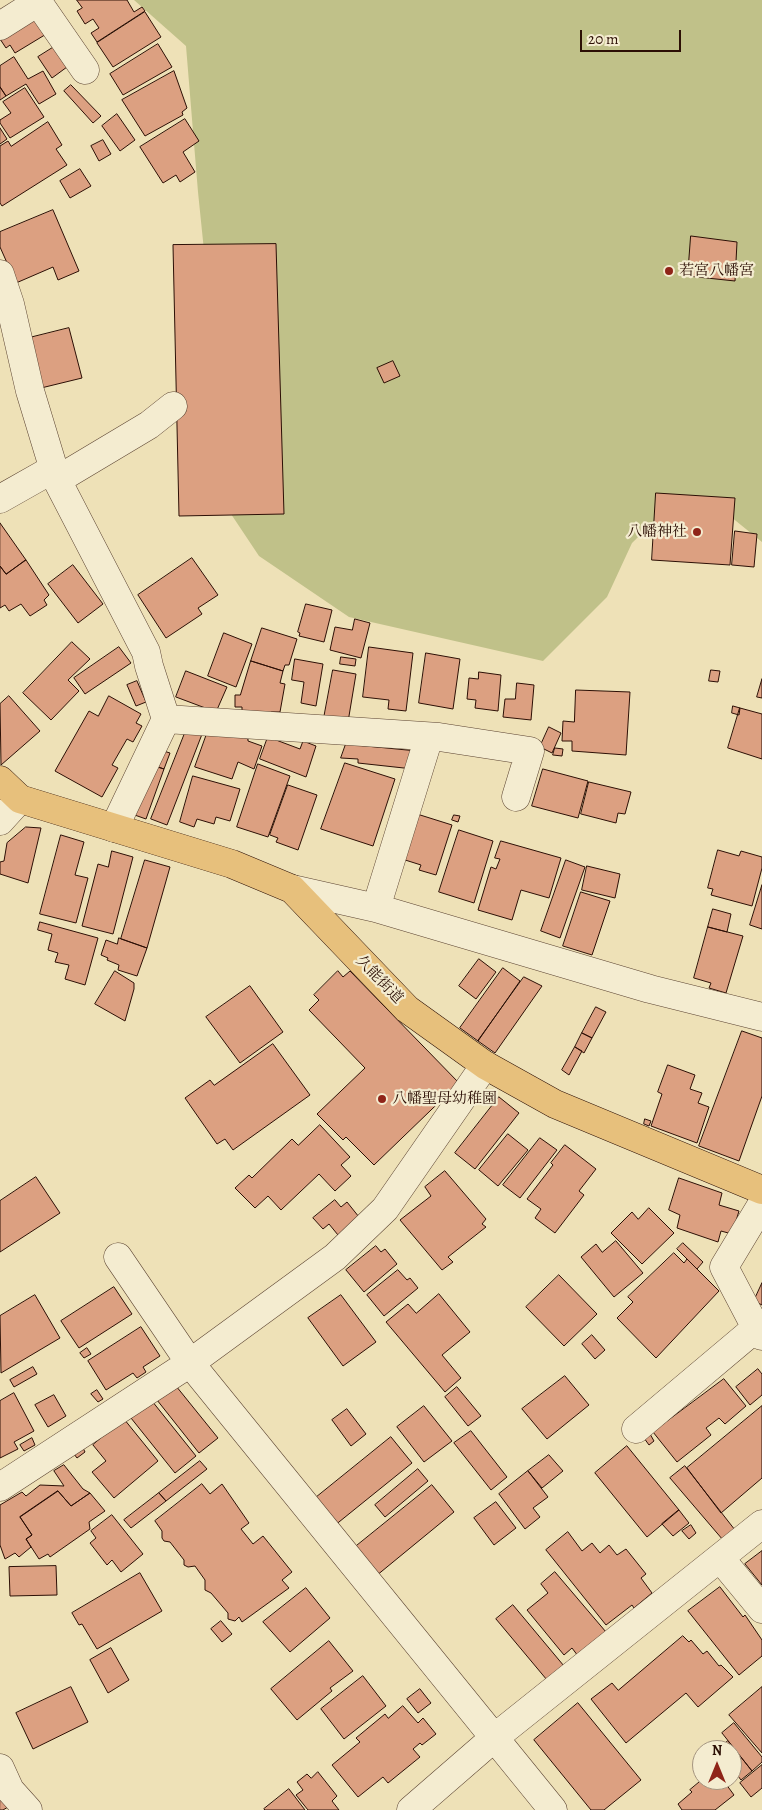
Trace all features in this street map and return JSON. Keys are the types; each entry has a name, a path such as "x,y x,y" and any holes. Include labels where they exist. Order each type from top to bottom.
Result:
{"main road":[{"name":"久能街道","path":"0,780 20,798 232,864 292,889 407,1009 485,1065 555,1104 762,1190"}],"street":[{"path":"0,26 38,2 84,70"},
{"path":"0,274 10,304 30,391 55,475 146,652 166,719 114,828"},
{"path":"0,498 55,475 149,425 173,406"},
{"path":"166,719 429,737 530,751 516,797"},
{"path":"376,908 429,737"},
{"path":"0,821 20,798"},
{"path":"292,889 376,908 641,986 762,1017"},
{"path":"0,1487 190,1363 334,1257 385,1209 485,1065"},
{"path":"636,1429 759,1332 724,1268 762,1204"},
{"path":"118,1257 190,1363 553,1810"},
{"path":"410,1810 494,1738 762,1524"},
{"path":"720,1558 762,1608"},
{"path":"0,1768 10,1790 28,1810"}],"green space":[{"path":"134,0 762,0 762,542 715,504 678,498 632,543 607,597 543,661 349,617 259,556 231,514 198,192 186,46"}],"building":[{"path":"77,0 127,0 134,12 142,7 145,11 97,42 91,33 99,28 93,19 85,24 77,11 82,8"},
{"path":"35,12 48,33 15,53 10,45 6,48 0,39"},
{"path":"145,12 161,37 113,67 97,43"},
{"path":"158,44 172,67 123,95 110,74"},
{"path":"54,47 67,67 52,78 38,57"},
{"path":"14,57 28,79 43,71 56,94 39,104 26,84 6,96 0,87 0,66"},
{"path":"174,71 187,108 182,112 183,115 145,136 122,100"},
{"path":"71,85 101,116 93,123 64,91"},
{"path":"0,87 6,96 0,100"},
{"path":"25,88 44,117 10,138 0,123 0,120 11,113 3,102"},
{"path":"117,114 135,140 120,151 102,126"},
{"path":"185,119 199,141 183,152 195,172 180,182 176,175 163,183 140,147"},
{"path":"48,122 62,145 56,149 67,165 2,206 0,203 0,146 8,141 11,146"},
{"path":"0,128 7,139 0,144"},
{"path":"103,140 111,154 99,161 91,146"},
{"path":"80,169 91,186 70,198 60,181"},
{"path":"53,210 79,271 58,280 53,267 16,283 0,247 0,232"},
{"path":"691,236 737,242 735,281 688,276"},
{"path":"276,244 284,514 179,516 173,245"},
{"path":"69,328 82,378 41,388 29,338"},
{"path":"393,361 400,376 384,383 377,368"},
{"path":"656,493 735,498 730,565 652,560"},
{"path":"0,523 26,560 6,574 0,566"},
{"path":"735,531 757,534 754,567 732,565"},
{"path":"192,558 218,595 198,608 202,614 166,638 138,595"},
{"path":"26,560 49,595 44,600 47,605 30,616 21,604 9,611 5,605 0,608 0,566 6,574"},
{"path":"73,565 103,604 78,623 48,584"},
{"path":"306,604 332,610 324,642 299,636 300,633 298,632"},
{"path":"355,619 370,623 361,658 330,650 335,627 352,630"},
{"path":"262,628 297,639 289,665 285,665 283,671 251,661"},
{"path":"224,633 252,644 236,687 208,676"},
{"path":"72,642 90,659 68,680 79,691 51,720 23,693"},
{"path":"119,647 131,663 85,694 74,678"},
{"path":"369,647 413,653 406,711 388,709 389,700 363,697"},
{"path":"426,653 460,659 453,709 419,703"},
{"path":"341,657 356,659 355,666 340,664"},
{"path":"295,659 323,664 316,706 301,703 304,682 292,680"},
{"path":"251,661 283,671 280,683 285,684 280,712 271,712 271,716 242,712 242,707 235,707 235,695 240,695"},
{"path":"333,670 356,674 348,722 324,718"},
{"path":"711,670 720,671 718,682 709,681"},
{"path":"186,671 227,687 216,712 176,697"},
{"path":"479,672 501,675 498,711 475,708 476,700 467,699 469,678 478,679"},
{"path":"762,679 762,698 757,697"},
{"path":"137,681 146,702 136,706 127,685"},
{"path":"517,683 534,685 531,720 503,717 505,699 515,699"},
{"path":"576,690 630,692 626,755 572,751 572,741 562,741 563,721 574,722"},
{"path":"9,696 40,731 1,765 0,704"},
{"path":"109,696 141,714 136,723 142,726 133,742 127,739 112,765 118,768 102,797 55,771 89,711 98,716"},
{"path":"733,706 740,708 739,715 732,713"},
{"path":"740,708 762,714 762,759 728,748"},
{"path":"549,727 561,733 552,753 540,747"},
{"path":"187,728 204,729 167,825 151,819"},
{"path":"209,728 224,730 262,746 254,769 238,762 232,779 195,767"},
{"path":"268,737 300,749 303,741 316,746 306,777 260,759"},
{"path":"346,744 417,751 413,769 358,763 358,759 341,758"},
{"path":"555,748 563,749 562,756 553,755"},
{"path":"157,749 170,753 164,769 151,765"},
{"path":"147,763 164,769 146,819 129,813"},
{"path":"345,763 395,779 373,846 321,829"},
{"path":"258,764 290,776 268,837 237,827"},
{"path":"543,769 588,781 578,818 532,806"},
{"path":"193,776 240,789 230,821 216,817 214,824 197,819 194,827 180,822"},
{"path":"589,782 631,792 625,814 618,813 616,823 581,814"},
{"path":"288,785 317,795 298,850 276,842 278,838 270,835"},
{"path":"417,814 452,825 436,875 419,870 421,865 402,859"},
{"path":"454,815 460,816 458,822 452,820"},
{"path":"26,827 41,828 28,883 0,874 0,862 4,861 7,843"},
{"path":"459,830 493,841 474,903 439,892"},
{"path":"61,835 84,842 75,875 88,878 76,923 40,914"},
{"path":"501,841 561,858 549,898 521,890 512,920 478,910 491,867 496,869 500,859 495,858"},
{"path":"718,850 739,856 741,851 762,857 762,868 752,906 711,895 713,889 708,888"},
{"path":"112,851 133,857 113,934 82,926 98,864 108,867"},
{"path":"145,860 170,867 147,948 121,939"},
{"path":"566,860 585,867 560,938 541,931"},
{"path":"587,866 620,874 615,898 582,890"},
{"path":"762,885 762,929 750,925"},
{"path":"581,892 610,901 592,955 563,946"},
{"path":"713,909 731,914 727,932 708,927"},
{"path":"40,922 98,938 85,985 65,979 69,965 55,962 58,953 48,950 52,934 38,930"},
{"path":"708,927 743,936 726,993 709,988 711,983 694,978"},
{"path":"119,938 147,948 137,976 118,970 119,965 101,955 106,940 117,944"},
{"path":"479,959 496,972 476,999 459,986"},
{"path":"503,968 520,981 478,1041 460,1028"},
{"path":"115,971 134,983 125,1021 95,1004"},
{"path":"338,971 343,977 350,971 459,1083 374,1165 346,1137 343,1140 317,1114 365,1068 309,1010 319,1000 314,995"},
{"path":"524,977 542,986 495,1053 478,1041"},
{"path":"250,986 283,1032 240,1063 206,1017"},
{"path":"596,1007 606,1012 592,1038 582,1033"},
{"path":"742,1031 762,1038 762,1096 739,1161 699,1146"},
{"path":"582,1033 592,1038 584,1053 575,1047"},
{"path":"273,1044 310,1095 233,1150 225,1139 217,1144 185,1098 210,1080 214,1085"},
{"path":"575,1047 582,1051 569,1075 562,1070"},
{"path":"668,1065 695,1075 690,1089 702,1093 698,1103 709,1107 697,1143 651,1126 662,1094 658,1092"},
{"path":"499,1097 519,1113 475,1169 455,1153"},
{"path":"645,1119 651,1121 649,1126 644,1124"},
{"path":"320,1125 350,1157 341,1165 351,1176 335,1191 319,1174 281,1210 268,1196 255,1208 235,1188 249,1175 252,1178 292,1139 298,1145"},
{"path":"508,1134 528,1150 498,1186 479,1170"},
{"path":"540,1138 557,1150 520,1198 503,1185"},
{"path":"565,1145 596,1169 579,1191 584,1195 555,1233 535,1218 541,1209 527,1199 553,1165 551,1163"},
{"path":"445,1171 486,1219 482,1224 486,1227 448,1257 453,1262 442,1270 400,1220 431,1196 425,1187"},
{"path":"36,1177 60,1213 0,1252 0,1201"},
{"path":"679,1178 722,1193 719,1205 739,1211 732,1234 721,1231 718,1242 677,1228 680,1215 669,1210"},
{"path":"335,1200 341,1207 347,1202 359,1217 338,1235 329,1224 323,1229 313,1218"},
{"path":"649,1208 674,1233 642,1264 611,1233 632,1212 638,1219"},
{"path":"616,1241 643,1273 614,1297 581,1257 596,1244 602,1252"},
{"path":"683,1243 703,1262 697,1269 677,1249"},
{"path":"376,1246 381,1252 385,1249 397,1264 364,1292 346,1270"},
{"path":"674,1253 684,1263 687,1259 719,1291 656,1358 617,1318 633,1302 628,1297"},
{"path":"398,1270 407,1280 410,1278 418,1288 384,1316 367,1295"},
{"path":"559,1275 597,1314 564,1346 526,1307"},
{"path":"762,1283 762,1305 754,1301"},
{"path":"114,1287 132,1314 79,1348 61,1321"},
{"path":"439,1294 470,1332 442,1355 461,1378 445,1392 386,1322 408,1304 416,1313"},
{"path":"35,1295 60,1338 1,1373 0,1316"},
{"path":"341,1295 376,1342 343,1366 308,1318"},
{"path":"141,1327 160,1356 143,1367 146,1372 137,1378 133,1373 106,1390 88,1361"},
{"path":"592,1335 605,1350 595,1359 582,1344"},
{"path":"87,1348 91,1354 84,1358 80,1353"},
{"path":"33,1367 37,1374 14,1387 10,1380"},
{"path":"758,1369 762,1374 762,1395 750,1405 736,1387"},
{"path":"565,1376 589,1405 547,1439 522,1409"},
{"path":"724,1379 746,1406 725,1424 719,1418 706,1428 711,1435 677,1462 653,1432"},
{"path":"176,1386 218,1438 199,1453 157,1400"},
{"path":"457,1387 481,1416 468,1426 445,1397"},
{"path":"97,1390 103,1399 98,1402 91,1394"},
{"path":"14,1393 34,1431 14,1442 18,1449 0,1458 0,1401"},
{"path":"54,1395 66,1416 48,1427 35,1405"},
{"path":"152,1401 196,1456 175,1473 131,1418"},
{"path":"424,1406 452,1441 424,1462 397,1427"},
{"path":"762,1406 762,1478 721,1513 687,1468"},
{"path":"347,1409 366,1434 351,1446 332,1420"},
{"path":"124,1419 158,1461 114,1498 92,1472 106,1461 93,1445"},
{"path":"471,1431 507,1477 491,1490 454,1443"},
{"path":"650,1434 654,1441 649,1445 644,1438"},
{"path":"391,1437 412,1463 334,1526 313,1500"},
{"path":"32,1438 35,1445 24,1451 20,1445"},
{"path":"627,1446 679,1510 647,1537 595,1473"},
{"path":"83,1448 85,1452 77,1458 74,1454"},
{"path":"549,1455 563,1471 542,1488 528,1471"},
{"path":"200,1461 207,1469 166,1501 159,1493"},
{"path":"64,1465 83,1489 90,1493 71,1506 58,1491 20,1517 32,1535 26,1539 31,1547 19,1557 15,1553 5,1559 0,1545 0,1505 22,1492 26,1496 40,1485 64,1486 54,1471"},
{"path":"685,1466 735,1530 723,1540 670,1478"},
{"path":"418,1469 428,1481 385,1517 375,1505"},
{"path":"528,1471 548,1497 533,1508 540,1517 525,1529 499,1494"},
{"path":"202,1484 210,1494 222,1484 249,1523 241,1529 253,1544 263,1536 292,1572 282,1580 289,1588 242,1622 239,1617 235,1621 228,1619 228,1613 211,1593 205,1590 205,1580 195,1566 188,1567 184,1565 184,1560 170,1542 164,1541 162,1538 162,1531 155,1521"},
{"path":"432,1485 454,1512 376,1576 354,1548"},
{"path":"58,1491 71,1506 90,1493 105,1511 89,1522 90,1529 50,1557 48,1554 39,1559 26,1539 32,1535 20,1517"},
{"path":"159,1493 166,1501 131,1528 124,1520"},
{"path":"496,1502 516,1528 494,1545 474,1518"},
{"path":"679,1510 689,1523 673,1536 662,1524"},
{"path":"112,1515 143,1554 121,1572 112,1560 107,1565 90,1543 96,1538 91,1531"},
{"path":"691,1525 696,1533 689,1539 682,1531"},
{"path":"568,1532 582,1551 592,1543 600,1553 609,1545 617,1555 626,1549 646,1574 641,1578 652,1593 634,1608 632,1605 606,1625 546,1550"},
{"path":"762,1551 762,1585 745,1564"},
{"path":"56,1566 57,1595 10,1596 9,1567"},
{"path":"555,1572 606,1632 578,1656 572,1648 564,1655 527,1610 548,1593 541,1584"},
{"path":"140,1573 162,1611 97,1649 82,1624 79,1625 72,1613"},
{"path":"720,1587 743,1617 745,1615 762,1640 762,1656 739,1675 688,1611"},
{"path":"306,1588 330,1618 290,1652 263,1622"},
{"path":"513,1605 564,1666 547,1680 496,1619"},
{"path":"221,1621 232,1634 222,1642 211,1629"},
{"path":"683,1636 689,1642 691,1640 703,1654 707,1651 719,1666 721,1665 733,1677 698,1707 686,1693 626,1743 591,1699 612,1683 618,1690"},
{"path":"329,1641 353,1671 330,1688 332,1691 297,1720 271,1689"},
{"path":"111,1648 129,1680 108,1693 90,1660"},
{"path":"363,1676 386,1706 344,1739 321,1709"},
{"path":"71,1687 88,1722 33,1749 16,1713"},
{"path":"762,1687 762,1753 729,1715"},
{"path":"420,1689 431,1703 418,1713 407,1699"},
{"path":"578,1703 641,1780 604,1810 591,1810 534,1740"},
{"path":"403,1706 418,1723 423,1718 436,1734 422,1745 420,1743 413,1749 420,1757 388,1783 383,1777 358,1797 332,1765 360,1742 356,1738 385,1714 388,1718"},
{"path":"734,1723 762,1757 762,1762 752,1771 742,1758 742,1740 728,1740 722,1733"},
{"path":"742,1758 752,1771 742,1779"},
{"path":"762,1765 762,1788 751,1797 742,1786 742,1781"},
{"path":"318,1772 337,1796 332,1801 339,1810 308,1810 296,1795 303,1790 297,1782 307,1774 311,1778"},
{"path":"692,1788 692,1790 730,1790 734,1795 715,1810 682,1810 678,1804 692,1792 690,1790"},
{"path":"289,1789 305,1810 264,1809"},
{"path":"0,1796 8,1807 3,1810 0,1810"}],"place":[{"name":"若宮八幡宮","path":"669,271"},
{"name":"八幡神社","path":"697,532"},
{"name":"八幡聖母幼稚園","path":"382,1099"}]}
